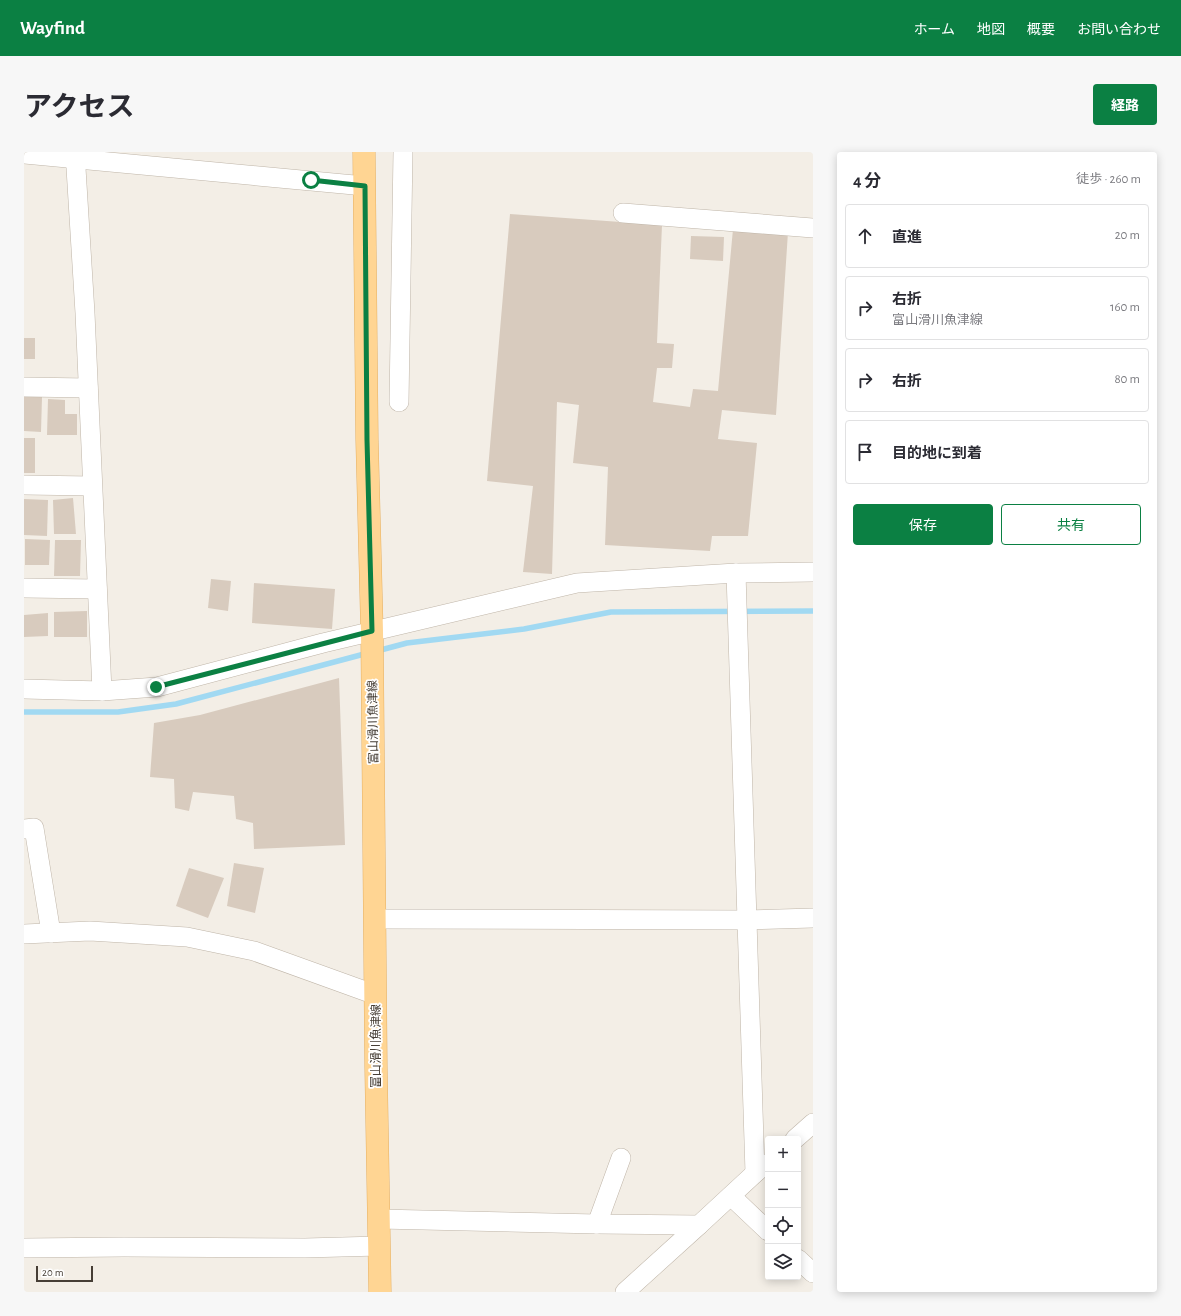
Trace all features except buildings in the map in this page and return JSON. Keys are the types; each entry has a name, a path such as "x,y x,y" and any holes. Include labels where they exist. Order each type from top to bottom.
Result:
{"main road":[{"name":"富山滑川魚津線","path":"364,152 367,440 372,631 376,1068 380,1292"}],"street":[{"path":"399,402 402,152"},
{"path":"24,154 76,155 365,186"},
{"path":"76,155 85,313 102,691"},
{"path":"623,213 813,228"},
{"path":"24,387 88,388"},
{"path":"24,485 92,486"},
{"path":"24,689 102,691 156,687 372,631 577,583 736,573 813,572"},
{"path":"625,1292 762,1168 747,920 736,573"},
{"path":"24,588 97,589"},
{"path":"24,829 34,828 51,933"},
{"path":"375,919 747,920 813,918"},
{"path":"24,934 90,931 187,937 254,951 376,995"},
{"path":"798,1136 813,1123"},
{"path":"597,1224 621,1158"},
{"path":"731,1196 765,1228"},
{"path":"378,1219 699,1225"},
{"path":"24,1248 305,1248 379,1246"},
{"path":"801,1262 813,1273"}],"waterway":[{"path":"377,651 407,643 524,629 611,612 813,611"},
{"path":"24,712 118,712 176,704 368,653"}],"route":[{"path":"156,687 372,631 367,440 365,186 311,180"}]}
